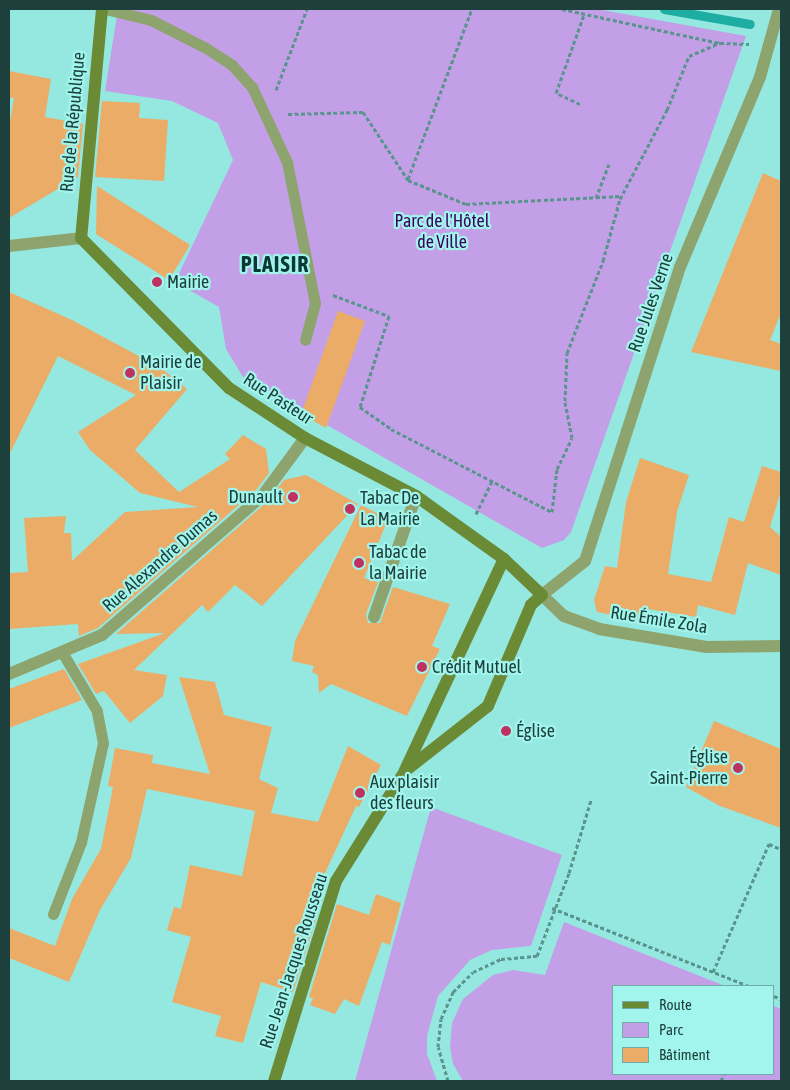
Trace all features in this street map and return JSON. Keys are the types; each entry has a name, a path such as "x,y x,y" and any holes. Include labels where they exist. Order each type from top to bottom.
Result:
{"street":[{"name":"Rue de la République","path":"81,238 104,9"},
{"name":"Rue Jules Verne","path":"542,595 585,561 680,267 760,77 779,9"},
{"path":"9,246 81,238"},
{"name":"Rue Pasteur","path":"81,238 230,388 305,438 416,496 463,527 504,559 542,595"},
{"name":"Rue Alexandre Dumas","path":"9,674 102,635 263,495 305,438"},
{"path":"374,617 416,496"},
{"path":"405,771 504,559"},
{"name":"Rue Émile Zola","path":"542,595 564,616 599,629 707,647 781,646"},
{"name":"Rue Jean-Jacques Rousseau","path":"274,1081 336,881 405,771 488,706 505,672 531,604 542,595"}],"lane":[{"path":"104,9 151,20 226,61 252,87 287,162 315,303 305,340"},
{"path":"53,914 81,842 103,743 97,711 62,652"}],"path":[{"path":"307,9 266,114 363,112 408,180 466,204 621,196"},
{"path":"408,180 472,9"},
{"path":"562,9 720,43 769,44"},
{"path":"580,104 556,93 584,14"},
{"path":"311,286 389,316 360,407 391,429 552,512 557,469 572,438 565,401 567,353 603,261 621,196 667,110 689,56 720,43"},
{"path":"596,198 609,164"},
{"path":"463,527 477,512 492,481"},
{"path":"448,1081 438,1047 441,1019 453,992 473,972 501,959 536,956 552,908 569,873 591,800"},
{"path":"713,972 769,844 781,849"},
{"path":"552,908 746,985"}],"green space":[{"name":"Parc de l'Hôtel de Ville","path":"118,9 597,9 746,36 571,532 564,540 542,548 243,377 226,349 219,307 175,282 233,160 218,123 172,101 105,91"},
{"path":"431,807 562,855 531,946 492,950 470,960 438,996 427,1036 427,1054 437,1081 355,1081"},
{"path":"564,922 722,985 612,985 612,1075 775,1075 775,1006 781,1009 781,1081 463,1081 453,1064 450,1047 452,1023 463,999 493,975 513,970 545,975"}],"building":[{"path":"9,71 51,79 45,117 83,124 78,177 9,218 9,127 14,98 9,98"},
{"path":"102,101 140,103 139,118 168,120 164,181 95,177"},
{"path":"763,173 781,181 781,313 770,340 781,344 781,371 691,352"},
{"path":"97,186 190,245 169,280 96,234"},
{"path":"9,292 72,320 161,368 187,389 135,450 179,492 230,459 225,454 243,435 266,449 269,473 257,489 98,628 79,636 78,624 9,629 9,573 28,572 24,518 66,516 64,533 71,533 72,561 125,512 198,507 140,493 90,450 78,432 136,395 58,356 9,455"},
{"path":"338,311 365,321 326,428 301,414"},
{"path":"640,458 689,475 677,512 668,574 711,582 729,517 744,522 762,466 781,472 781,491 770,527 781,537 781,575 748,563 735,615 698,605 696,617 642,608 640,621 597,612 594,600 605,566 617,568 626,502"},
{"path":"306,475 358,504 262,606 235,585 208,612 202,605 134,670 167,675 163,696 130,723 104,691 96,694 78,664 165,633 116,634 268,501 284,480"},
{"path":"361,505 388,519 364,578 378,582 366,614 368,623 380,623 393,587 450,604 432,646 440,649 407,716 331,684 319,693 318,675 312,672 314,666 292,661 295,641"},
{"path":"64,669 82,700 9,728 9,689"},
{"path":"179,677 215,682 224,715 272,727 259,779 278,788 271,813 318,822 348,746 381,765 359,807 356,806 314,897 322,899 293,992 261,982 243,1043 215,1036 221,1016 172,1002 191,937 167,930 174,907 181,909 190,865 242,876 255,811 147,789 131,858 100,910 69,982 9,958 9,928 55,946 72,899 101,849 113,787 108,786 115,748 153,755 152,763 210,774"},
{"name":"Église Saint-Pierre","path":"714,721 781,749 781,828 720,806 686,787"},
{"path":"376,894 401,903 390,945 382,942 359,1006 344,999 335,1014 310,1005 313,998 309,997 337,904 369,915"}],"waterway":[{"path":"664,9 750,24"}],"place":[{"name":"Mairie","path":"157,282"},
{"name":"Mairie de Plaisir","path":"130,373"},
{"name":"Dunault","path":"293,497"},
{"name":"Tabac De La Mairie","path":"350,509"},
{"name":"Tabac de la Mairie","path":"359,563"},
{"name":"Crédit Mutuel","path":"422,667"},
{"name":"Église","path":"506,731"},
{"name":"Église Saint-Pierre","path":"738,768"},
{"name":"Aux plaisir des fleurs","path":"360,793"}],"district":[{"name":"PLAISIR","path":"275,265"}]}
